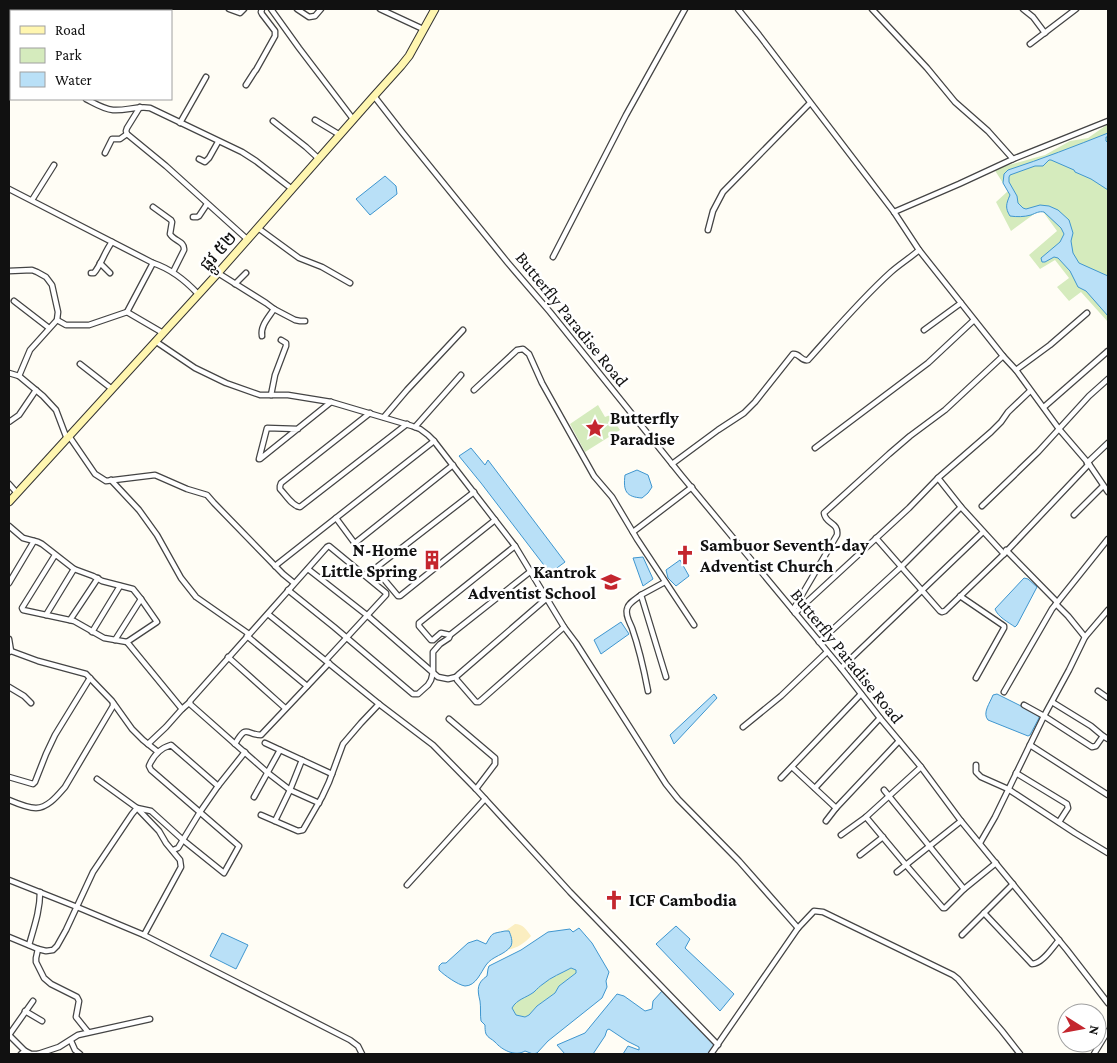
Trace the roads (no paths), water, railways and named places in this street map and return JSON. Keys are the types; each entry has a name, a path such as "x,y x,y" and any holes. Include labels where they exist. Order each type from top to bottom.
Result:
{"street":[{"path":"229,9 240,13 244,9"},
{"path":"246,85 275,36 274,31 261,12 262,9"},
{"path":"271,9 353,119"},
{"path":"296,9 310,17 315,16 321,9"},
{"path":"380,9 423,29"},
{"name":"ផ្លូវ ៥២","path":"9,502 248,240 401,66 409,56 435,9"},
{"path":"553,257 626,115 685,9"},
{"path":"738,9 894,212 919,250 1002,356 1016,370 1108,492"},
{"path":"872,9 922,62 955,102 988,131 1013,158"},
{"path":"1024,9 1033,17 1045,33"},
{"path":"1030,44 1076,9"},
{"path":"180,123 206,76"},
{"name":"Butterfly Paradise Road","path":"374,96 672,464 841,668 921,767 961,821 1014,884 1108,1003"},
{"path":"88,100 112,110 140,107 150,108 242,152 292,189"},
{"path":"708,230 713,211 723,192 810,103"},
{"path":"140,107 127,128 127,134 166,166 248,240"},
{"path":"315,120 340,135"},
{"path":"273,121 319,159"},
{"path":"894,212 1013,158 1108,121"},
{"path":"105,154 112,139 120,139 127,134"},
{"path":"199,159 205,162 218,142"},
{"path":"32,200 54,165"},
{"path":"9,189 173,272 198,294"},
{"path":"192,217 199,216 207,204"},
{"path":"153,208 171,220 171,237 184,246 184,250 173,272"},
{"path":"258,228 299,258 322,267 350,284"},
{"path":"91,273 95,272 112,242"},
{"path":"672,464 744,413 793,354 808,360 872,290 893,270 910,259 919,250"},
{"path":"100,263 110,273"},
{"path":"127,312 153,263"},
{"path":"9,271 32,270 46,277 52,285 58,312 57,320 30,350 18,376"},
{"path":"218,273 274,309 295,320 305,321"},
{"path":"235,284 246,273"},
{"path":"14,301 49,328"},
{"path":"924,330 961,303"},
{"path":"262,336 261,331 274,309"},
{"path":"57,320 66,325 89,325 127,312 163,332"},
{"path":"1016,370 1050,345 1087,313"},
{"path":"815,448 928,363 974,320"},
{"path":"384,417 463,330"},
{"path":"271,395 275,375 286,346 286,343 282,340"},
{"path":"155,341 195,368 226,383 260,395 288,395 331,402 407,424 428,435 515,546 564,627 666,784 678,799 739,861 798,928"},
{"path":"474,390 517,350 522,349 529,354 542,383 594,476 612,497 694,625"},
{"path":"1044,407 1108,351"},
{"path":"794,612 837,535 836,527 825,519 824,513 903,442 945,410 1002,356"},
{"path":"80,364 112,389"},
{"path":"9,373 18,376 36,390 56,410 68,437 95,474 106,482 155,475 187,489 207,494 275,566 294,583"},
{"path":"415,427 462,375"},
{"path":"982,506 1038,452 1089,396 1108,379"},
{"path":"9,422 19,415 36,390"},
{"path":"794,612 1001,422 1008,412 1030,391"},
{"path":"298,428 267,428 259,459 331,402"},
{"path":"370,413 281,483 280,489 294,505 300,507 407,424"},
{"path":"275,566 434,441"},
{"path":"876,538 921,591 940,611 945,611 1005,552 1108,443"},
{"path":"336,518 345,532 355,542 453,465"},
{"path":"938,478 983,532 1056,603 1085,637"},
{"path":"111,480 139,510 157,535 181,578 196,597 248,635 307,686"},
{"path":"9,484 17,493"},
{"path":"1074,514 1103,486"},
{"path":"633,532 692,487"},
{"path":"474,492 377,568 377,571 400,596 495,520"},
{"path":"819,642 901,567 961,507"},
{"path":"9,526 23,538 42,544 74,568 102,580 133,589 157,622 127,642"},
{"path":"841,668 983,532"},
{"path":"1004,692 1056,603 1108,539"},
{"path":"9,583 34,541"},
{"path":"450,635 441,632 431,640 419,624 515,546"},
{"path":"148,744 190,702 327,547 331,547 386,593 386,595 307,686 261,735 258,736 250,732 244,732 235,744"},
{"path":"55,555 22,608 23,610 70,620 104,638 127,642 182,709"},
{"path":"46,615 74,568"},
{"path":"308,569 442,678 456,677 547,598"},
{"path":"288,590 413,694 418,694 428,685 433,672 433,652 440,644 531,571"},
{"path":"70,620 98,578"},
{"path":"648,691 626,610 641,595 665,582"},
{"path":"92,632 120,586"},
{"path":"641,595 666,677"},
{"path":"960,596 1004,626 976,678"},
{"path":"115,640 141,599"},
{"path":"980,843 995,817 1085,637 1108,610"},
{"path":"268,614 433,746 476,789 570,892 718,1045"},
{"path":"456,677 476,702 479,702 564,627"},
{"path":"9,639 10,652 86,674 112,700 129,725 158,752"},
{"path":"743,726 781,696 828,652"},
{"path":"228,657 285,708"},
{"path":"9,777 33,784 35,782 56,735 90,678"},
{"path":"9,687 24,696 31,703"},
{"path":"1098,691 1108,698"},
{"path":"781,778 861,694"},
{"path":"190,702 268,773 290,790 319,803"},
{"path":"1052,702 1108,739"},
{"path":"9,800 36,808 42,807 56,798 65,787 113,703"},
{"path":"261,814 298,832 303,830 319,803 343,744 379,704"},
{"path":"1024,705 1092,747 1096,746 1103,736"},
{"path":"815,788 880,718"},
{"path":"448,719 495,758 494,764 476,789"},
{"path":"826,821 899,741"},
{"path":"265,744 332,774"},
{"path":"137,808 151,811 224,873 239,846 149,768 150,762 158,752 171,745 218,786"},
{"path":"1030,745 1108,795"},
{"path":"254,797 280,750"},
{"path":"173,850 178,848 218,786 245,752"},
{"path":"275,821 302,760"},
{"path":"976,765 977,774 1008,789 1108,854"},
{"path":"792,767 836,808"},
{"path":"841,835 866,817 921,767"},
{"path":"1016,773 1067,804 1068,808 1059,822"},
{"path":"97,779 137,808 159,831 180,860 181,867 144,935"},
{"path":"884,790 964,889"},
{"path":"407,885 485,799"},
{"path":"9,937 38,949 50,951 57,946 93,872 137,808"},
{"path":"866,817 943,908 996,863"},
{"path":"897,872 961,821"},
{"path":"860,855 883,838"},
{"path":"9,880 144,935 350,1040 358,1046 362,1054"},
{"path":"962,935 1014,884"},
{"path":"29,945 40,904 40,892"},
{"path":"711,1054 798,928 814,911 819,911 953,975 1002,1030 1020,1054"},
{"path":"984,913 1032,964 1040,962 1058,940"},
{"path":"38,949 36,962 44,978 51,984 77,997 79,1001 76,1017 88,1032"},
{"path":"33,1001 9,1035 23,1053 38,1054 59,1047 78,1035 150,1019"},
{"path":"25,1011 42,1021"},
{"path":"1094,1054 1108,1031"},
{"path":"70,1041 75,1050 80,1054"}],"water":[{"path":"1108,133 1106,141 1108,143 1108,190 1074,170 1051,160 1043,166 1035,166 1010,175 1009,182 1017,196 1018,203 1023,208 1026,209 1040,205 1049,206 1058,210 1069,220 1073,233 1071,241 1073,253 1079,263 1108,276 1108,316 1086,291 1078,287 1070,271 1058,258 1054,257 1042,262 1041,258 1060,242 1064,234 1061,228 1044,212 1023,216 1010,216 1007,206 1010,195 1003,183 1004,174 1008,170"},
{"path":"385,176 396,186 397,194 370,215 356,199"},
{"path":"471,448 485,465 488,460 565,562 550,573 459,456"},
{"path":"637,470 648,475 652,487 642,498 629,495 625,489 625,475"},
{"path":"643,557 653,579 643,586 633,558"},
{"path":"680,560 689,576 676,586 668,578 666,570"},
{"path":"1024,578 1037,587 1015,627 1001,617 995,609"},
{"path":"621,622 629,634 601,654 594,640"},
{"path":"714,694 717,698 674,744 670,735"},
{"path":"997,694 1039,716 1030,735 1028,736 988,720 986,717 987,708 993,695"},
{"path":"676,926 690,939 685,948 734,994 720,1011 656,944"},
{"path":"579,928 592,943 609,972 606,981 607,987 602,998 548,1041 537,1053 533,1054 525,1051 513,1053 501,1048 487,1035 485,1025 481,1021 478,993 481,981 487,976 489,966 521,950 548,932 570,929 573,932","holes":["571,968 576,970 576,973 559,986 555,993 537,1006 529,1015 525,1017 516,1015 512,1008 519,1001 553,977"]},
{"path":"509,931 512,940 511,946 492,959 472,984 462,985 451,980 439,970 439,966 442,963 446,963 468,943 477,940 486,944 493,934"},
{"path":"222,933 248,945 236,969 210,956"},
{"path":"663,990 716,1045 709,1054 623,1054 628,1046 639,1050 639,1047 609,1029 593,1054 565,1054 557,1045 585,1033 617,994 624,996 645,1011 652,1009 653,1001"}],"place":[{"name":"Butterfly Paradise","path":"595,428"},
{"name":"Sambuor Seventh-day Adventist Church","path":"685,555"},
{"name":"N-Home Little Spring","path":"432,560"},
{"name":"Kantrok Adventist School","path":"611,582"},
{"name":"ICF Cambodia","path":"614,900"}]}
